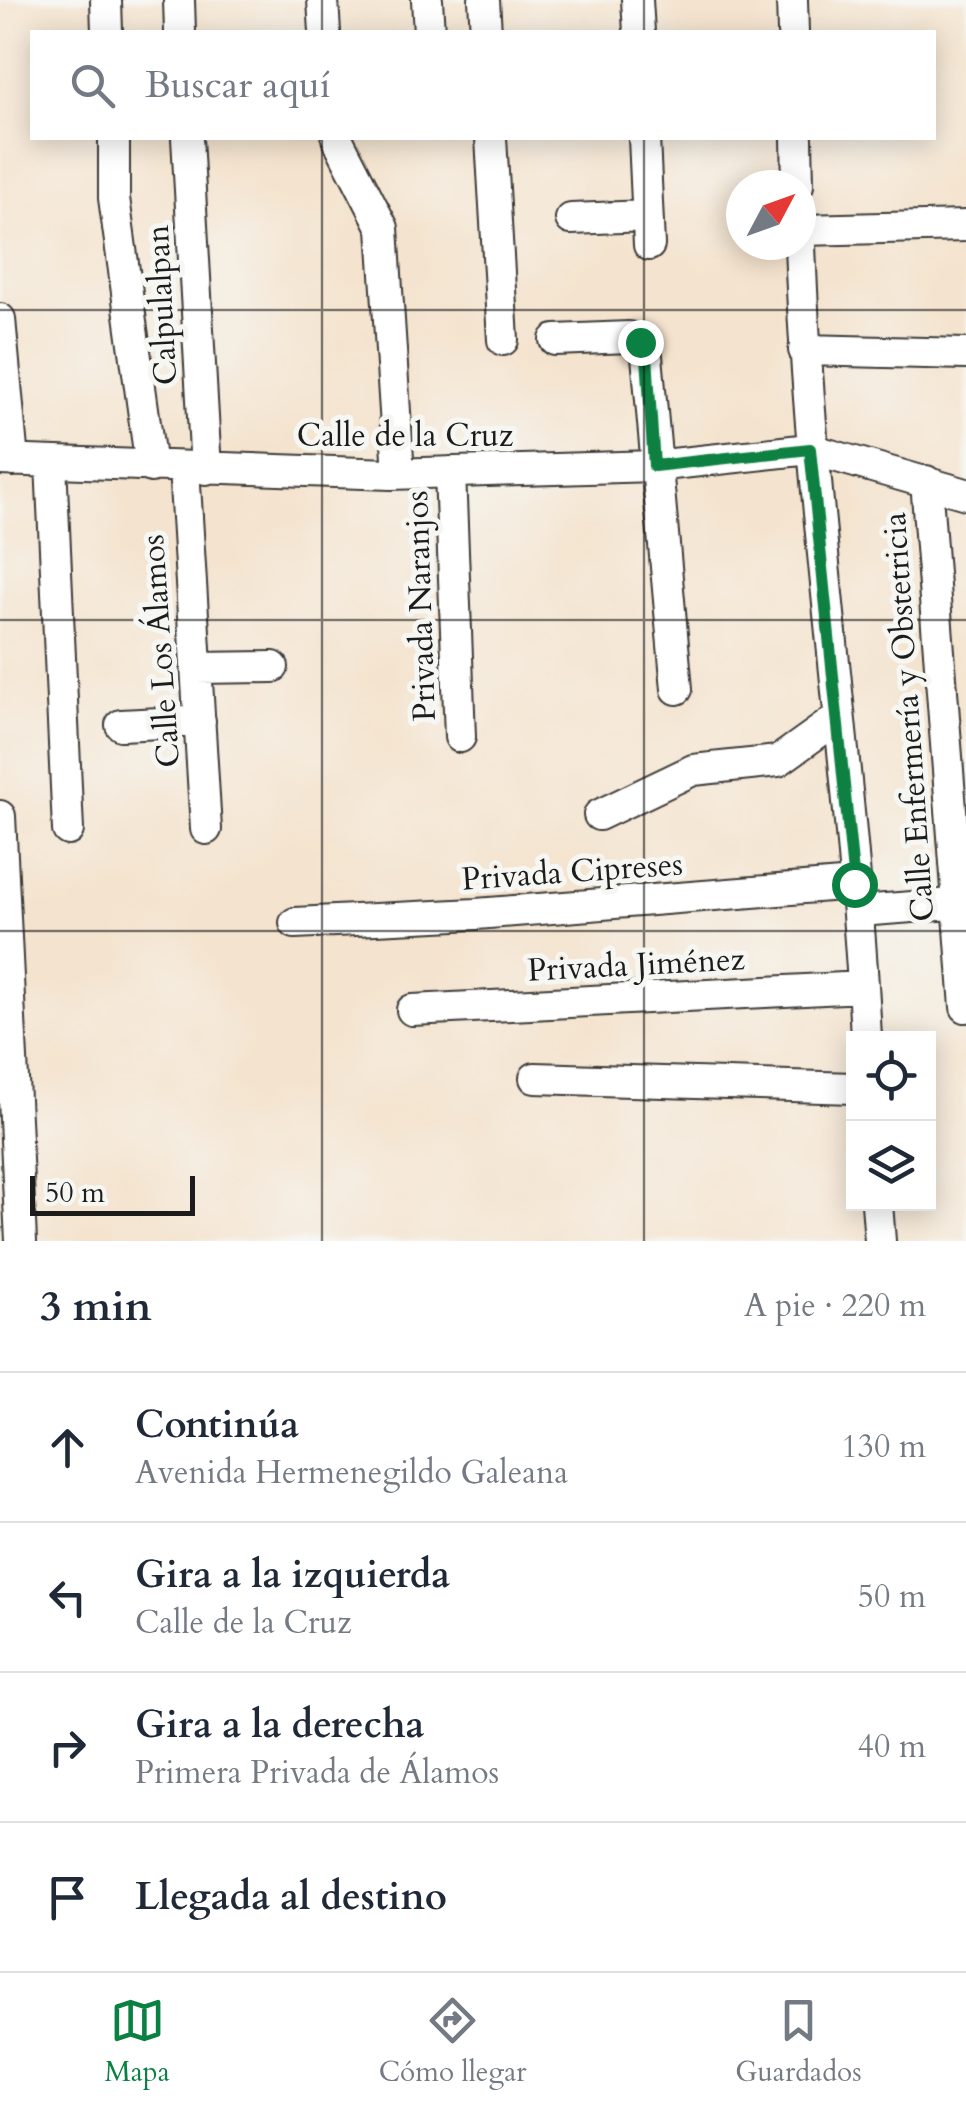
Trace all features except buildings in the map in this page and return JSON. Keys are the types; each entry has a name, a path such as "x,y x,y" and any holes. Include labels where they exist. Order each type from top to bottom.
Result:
{"street":[{"path":"106,0 107,30"},
{"path":"178,0 180,30"},
{"path":"323,0 325,30"},
{"path":"426,0 428,30"},
{"path":"484,0 486,30"},
{"path":"638,0 639,30"},
{"path":"792,0 793,30"},
{"path":"114,140 114,198 151,467"},
{"name":"Calpulalpan","path":"186,140 195,469"},
{"path":"338,140 383,228 399,474"},
{"path":"492,140 503,340"},
{"path":"571,219 648,230 644,140"},
{"path":"797,140 798,170"},
{"path":"816,230 966,226"},
{"path":"801,260 810,449 857,897 866,1031"},
{"path":"0,319 6,461"},
{"path":"554,340 629,337 640,342 647,356 677,689"},
{"path":"804,350 966,354"},
{"path":"810,449 966,494"},
{"name":"Calle de la Cruz","path":"6,461 399,474 654,466 810,449"},
{"path":"52,463 68,830"},
{"name":"Calle Los Álamos","path":"195,469 196,668 206,829"},
{"name":"Privada Naranjos","path":"450,472 460,737"},
{"name":"Calle Enfermería y Obstetricia","path":"926,480 962,903 966,1007"},
{"path":"196,668 274,667"},
{"path":"599,815 693,770 778,761 838,718"},
{"path":"121,724 200,721"},
{"path":"0,816 20,1241"},
{"name":"Privada Cipreses","path":"296,923 857,897 962,903"},
{"name":"Privada Jiménez","path":"412,1010 863,986"},
{"path":"535,1078 846,1088"},
{"path":"878,1211 880,1241"}],"route":[{"path":"640,342 647,356 654,466 810,449 854,884"}]}
